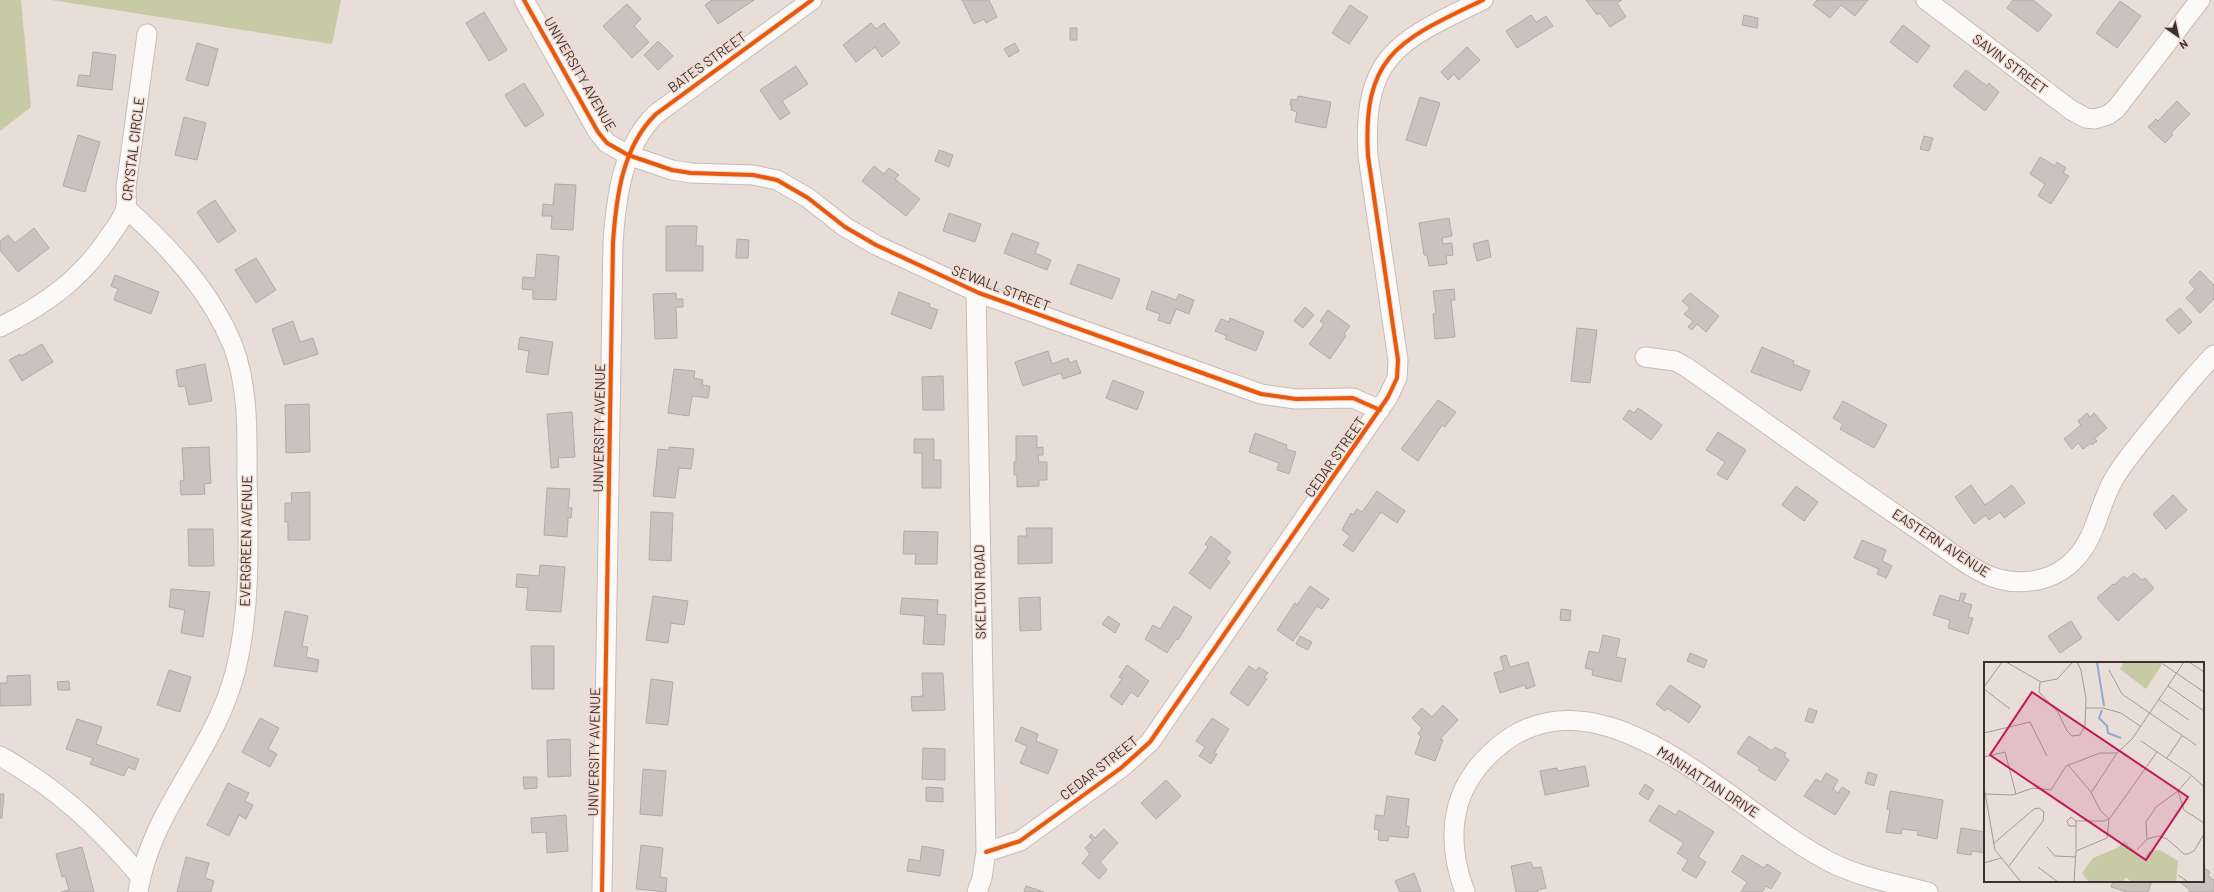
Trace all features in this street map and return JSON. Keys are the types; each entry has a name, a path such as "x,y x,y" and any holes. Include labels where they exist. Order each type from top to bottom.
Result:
{"street":[{"name":"UNIVERSITY AVENUE","path":"524,0 598,132 607,143 628,155 619,191 613,243 602,892"},
{"name":"BATES STREET","path":"628,155 643,128 666,105 812,0"},
{"name":"CEDAR STREET","path":"986,852 1020,841 1121,768 1150,742 1380,410 1397,378 1398,360 1368,156 1366,126 1371,93 1385,62 1400,46 1437,22 1483,0"},
{"name":"SAVIN STREET","path":"1926,0 2057,100 2082,116 2099,118 2108,115 2116,109 2200,0"},
{"name":"CRYSTAL CIRCLE","path":"0,327 35,309 69,284 88,266 126,208 126,187 148,34"},
{"name":"SEWALL STREET","path":"628,155 646,163 681,172 753,175 777,180 808,198 845,227 876,245 977,292 1261,394 1296,399 1353,398 1380,410"},
{"name":"EVERGREEN AVENUE","path":"126,208 177,258 215,312 232,344 240,366 243,383 247,457 248,574 238,655 230,691 212,732 161,824 139,884"},
{"name":"SKELTON ROAD","path":"977,292 986,852 982,878 977,892"},
{"name":"EASTERN AVENUE","path":"1645,357 1675,361 1686,367 1986,575 2011,582 2024,582 2049,577 2074,561 2083,550 2093,532 2108,491 2123,465 2183,390 2214,355"},
{"name":"MANHATTAN DRIVE","path":"1465,892 1454,857 1453,838 1456,813 1460,797 1474,772 1484,760 1504,742 1526,730 1558,721 1584,720 1618,729 1688,765 1830,862 1879,879 1928,892"},
{"path":"0,756 57,792 97,827 139,884"}],"green space":[{"path":"0,0 21,0 31,107 0,131"},
{"path":"51,0 341,0 332,44"}],"building":[{"path":"712,0 754,0 718,24 705,5"},
{"path":"962,0 989,0 997,17 986,23 984,19 974,24"},
{"path":"1586,0 1622,0 1617,3 1626,17 1610,27 1600,13 1597,15"},
{"path":"1817,0 1868,0 1855,16 1841,5 1830,18 1813,5"},
{"path":"2013,0 2033,0 2052,15 2038,32 2007,8"},
{"path":"2120,1 2141,16 2117,48 2096,33"},
{"path":"627,4 641,19 634,26 649,42 632,58 603,26"},
{"path":"1350,5 1368,17 1349,44 1332,33"},
{"path":"484,12 507,50 489,61 466,23"},
{"path":"1531,15 1536,22 1546,16 1553,26 1517,48 1506,31"},
{"path":"1744,15 1758,18 1757,28 1742,25"},
{"path":"871,23 876,29 884,23 900,43 882,57 875,47 856,62 843,45"},
{"path":"1903,25 1930,46 1917,63 1890,42"},
{"path":"1070,28 1077,28 1077,40 1070,40"},
{"path":"658,41 673,56 658,70 644,55"},
{"path":"197,43 218,49 208,86 186,80"},
{"path":"1015,43 1019,51 1009,57 1004,49"},
{"path":"1467,47 1480,60 1459,80 1454,74 1448,80 1441,72"},
{"path":"93,52 116,55 112,90 77,86 79,75 90,76"},
{"path":"796,66 808,84 782,101 790,113 780,120 760,90"},
{"path":"1966,70 1987,86 1989,83 1999,92 1985,111 1953,86"},
{"path":"524,83 544,115 525,127 505,95"},
{"path":"1298,96 1331,102 1326,128 1295,122 1297,112 1291,110 1292,105 1290,105 1291,99 1297,100"},
{"path":"1420,97 1440,103 1426,146 1406,140"},
{"path":"2177,101 2190,114 2171,133 2173,135 2165,143 2148,127 2156,119 2158,121"},
{"path":"184,117 206,123 197,160 175,155"},
{"path":"78,135 100,142 85,192 63,186"},
{"path":"1924,136 1933,138 1929,151 1920,149"},
{"path":"939,150 953,155 949,167 935,161"},
{"path":"2040,157 2055,166 2057,162 2066,168 2063,173 2069,176 2051,204 2038,196 2045,184 2030,174"},
{"path":"874,166 884,174 889,168 899,175 895,179 920,199 906,216 862,181"},
{"path":"555,184 576,185 573,230 551,229 552,216 542,216 543,204 553,205"},
{"path":"215,200 236,231 218,243 197,212"},
{"path":"949,213 981,224 975,242 943,231"},
{"path":"1449,218 1452,236 1442,238 1443,244 1452,243 1453,255 1446,256 1447,264 1429,266 1427,255 1424,255 1419,223"},
{"path":"666,226 697,226 696,246 703,246 703,271 666,271"},
{"path":"34,228 49,248 18,272 0,250 0,241 8,235 15,243"},
{"path":"1012,233 1039,243 1035,253 1051,260 1047,270 1004,253"},
{"path":"737,239 749,240 748,258 736,258"},
{"path":"1488,240 1491,257 1477,261 1473,244"},
{"path":"537,254 559,256 556,300 533,299 533,290 522,289 523,277 535,278"},
{"path":"256,258 276,290 256,303 235,270"},
{"path":"1078,264 1120,279 1112,299 1070,284"},
{"path":"2200,271 2214,285 2214,299 2200,313 2186,298 2195,289 2189,282"},
{"path":"115,275 159,292 151,314 114,300 118,289 111,286"},
{"path":"1454,289 1455,300 1451,300 1455,337 1435,339 1433,314 1436,313 1433,291"},
{"path":"1152,291 1176,300 1179,294 1194,300 1189,314 1176,309 1170,324 1158,320 1160,314 1146,309"},
{"path":"899,292 930,304 929,307 938,310 931,329 891,314"},
{"path":"676,293 676,299 683,299 683,307 676,307 677,338 655,339 653,294"},
{"path":"1690,293 1719,316 1706,332 1697,324 1692,330 1688,327 1693,321 1684,314 1690,308 1682,301"},
{"path":"1305,307 1314,315 1303,328 1294,321"},
{"path":"2180,308 2192,322 2179,334 2166,320"},
{"path":"1328,310 1350,326 1344,334 1346,336 1330,359 1309,344 1324,324 1320,321"},
{"path":"1230,318 1264,332 1256,351 1225,339 1227,336 1215,331 1221,319 1229,322"},
{"path":"293,321 300,342 313,338 318,354 284,365 272,329"},
{"path":"1577,328 1597,330 1590,383 1571,381"},
{"path":"520,337 553,342 548,375 526,372 529,351 518,349"},
{"path":"42,344 53,362 22,381 9,360 20,354 21,356"},
{"path":"1762,347 1794,361 1793,364 1810,371 1801,391 1751,372"},
{"path":"1048,351 1052,364 1068,358 1070,363 1076,360 1081,373 1063,379 1061,373 1023,386 1015,362"},
{"path":"205,364 212,401 189,405 185,386 179,387 176,370"},
{"path":"674,369 695,371 694,378 703,380 702,385 710,386 708,398 692,396 689,416 668,413"},
{"path":"943,376 944,410 923,410 922,377"},
{"path":"1113,380 1144,392 1137,410 1106,398"},
{"path":"1438,400 1456,412 1445,427 1442,425 1418,461 1401,449"},
{"path":"1843,401 1887,425 1874,448 1840,429 1843,424 1833,418"},
{"path":"309,404 310,452 286,453 285,405"},
{"path":"1638,408 1662,425 1651,440 1623,419 1629,410 1634,413"},
{"path":"572,412 575,457 558,458 559,467 551,468 547,414"},
{"path":"2087,413 2090,417 2094,413 2107,428 2094,439 2097,441 2092,445 2091,443 2083,449 2078,443 2072,449 2064,439 2081,425 2078,421"},
{"path":"1718,432 1746,450 1727,480 1717,474 1725,462 1706,450"},
{"path":"1255,433 1287,445 1286,449 1296,452 1289,474 1277,470 1279,463 1249,452"},
{"path":"1016,436 1037,436 1037,448 1043,447 1043,455 1038,455 1039,462 1047,462 1047,480 1039,480 1039,486 1017,487 1017,475 1014,475 1014,462 1016,462"},
{"path":"914,439 934,439 934,460 941,460 941,488 922,488 922,453 914,453"},
{"path":"209,447 211,483 204,484 205,494 181,495 180,481 184,480 182,448"},
{"path":"669,447 694,449 691,469 679,468 675,498 653,496 658,449 669,450"},
{"path":"1971,485 1985,505 2012,485 2025,503 2004,518 2000,512 1989,520 1986,515 1974,524 1955,497"},
{"path":"1796,486 1818,502 1804,521 1782,505"},
{"path":"547,488 570,489 568,508 572,508 571,518 568,518 567,537 544,535"},
{"path":"1377,491 1405,511 1397,523 1381,512 1353,552 1343,545 1350,536 1342,530 1351,513 1353,515 1357,509 1362,512"},
{"path":"310,492 310,540 288,540 288,522 285,522 285,503 292,503 291,493"},
{"path":"2173,495 2187,510 2166,529 2153,514"},
{"path":"651,512 673,513 671,561 649,560"},
{"path":"1026,528 1052,528 1052,563 1018,564 1018,536 1027,536"},
{"path":"188,529 213,529 214,566 189,566"},
{"path":"904,531 938,532 937,564 915,564 916,554 903,554"},
{"path":"1211,536 1231,552 1226,559 1230,562 1210,589 1189,573 1208,547 1205,544"},
{"path":"1862,540 1886,550 1882,561 1892,566 1886,578 1877,574 1879,569 1854,558"},
{"path":"540,565 565,567 561,612 526,610 528,588 516,587 517,574 539,576"},
{"path":"2134,573 2142,580 2145,578 2154,588 2118,621 2097,598 2124,576 2127,579"},
{"path":"1310,586 1329,599 1322,609 1317,606 1293,641 1277,630 1295,603 1297,605"},
{"path":"171,589 210,592 203,637 181,633 185,610 169,607"},
{"path":"1961,593 1966,594 1963,602 1972,605 1968,617 1973,618 1968,634 1948,628 1950,620 1933,615 1940,595 1959,601"},
{"path":"653,596 688,601 684,625 671,623 668,643 646,640"},
{"path":"1040,597 1041,630 1020,631 1019,598"},
{"path":"902,598 938,600 937,614 946,615 944,645 923,644 925,616 900,614"},
{"path":"1174,606 1192,617 1178,640 1176,639 1167,653 1145,639 1153,625 1160,629"},
{"path":"1561,609 1571,610 1570,621 1560,620"},
{"path":"285,611 308,616 302,646 308,647 306,657 319,660 317,672 274,666"},
{"path":"1108,616 1120,624 1115,633 1102,624"},
{"path":"2071,621 2082,638 2060,653 2048,636"},
{"path":"1603,635 1620,639 1616,657 1626,659 1621,682 1592,675 1593,670 1585,668 1589,651 1599,653"},
{"path":"1300,636 1312,642 1308,650 1296,644"},
{"path":"531,646 554,646 554,689 532,689"},
{"path":"1690,653 1707,660 1704,668 1687,661"},
{"path":"1506,655 1510,667 1528,662 1535,686 1526,689 1525,685 1500,693 1494,673 1504,670 1500,657"},
{"path":"1127,665 1149,681 1138,697 1131,692 1122,705 1110,696 1122,679 1119,677"},
{"path":"1249,666 1256,671 1259,667 1268,673 1264,677 1267,679 1248,706 1230,693"},
{"path":"169,670 191,677 180,712 157,705"},
{"path":"922,673 943,673 945,710 912,711 911,697 923,696"},
{"path":"30,675 31,705 0,706 0,683 7,683 7,676"},
{"path":"651,679 673,682 668,725 646,723"},
{"path":"69,681 70,690 58,690 57,682"},
{"path":"1670,685 1701,706 1689,723 1667,708 1665,711 1656,704"},
{"path":"1443,705 1458,720 1440,739 1443,740 1435,761 1415,754 1421,736 1418,734 1422,728 1412,718 1422,708 1432,717"},
{"path":"1809,708 1817,711 1813,723 1805,721"},
{"path":"260,718 279,728 268,749 277,754 270,767 242,752"},
{"path":"1212,718 1229,729 1214,753 1217,754 1211,764 1199,756 1205,747 1196,741"},
{"path":"77,719 102,727 96,744 139,759 135,770 128,767 124,776 90,764 93,758 66,749"},
{"path":"1021,727 1038,734 1036,741 1058,750 1048,774 1020,763 1027,746 1015,741"},
{"path":"1749,736 1772,751 1775,747 1786,753 1784,756 1789,760 1775,781 1758,770 1760,768 1737,753"},
{"path":"570,739 571,776 548,777 547,740"},
{"path":"923,748 945,749 945,780 922,779"},
{"path":"1585,766 1589,786 1545,795 1540,771 1557,768 1558,771"},
{"path":"643,769 666,771 662,816 640,814"},
{"path":"1868,772 1877,775 1874,786 1865,783"},
{"path":"1826,773 1838,780 1833,789 1838,793 1842,787 1850,792 1835,815 1804,796 1816,779 1821,782"},
{"path":"523,777 537,777 537,788 524,789"},
{"path":"1166,780 1181,796 1156,819 1141,803"},
{"path":"228,783 249,793 245,801 253,805 246,819 239,815 229,836 207,825"},
{"path":"1645,784 1654,790 1648,800 1639,794"},
{"path":"926,787 943,788 943,802 926,801"},
{"path":"1890,791 1943,800 1937,839 1917,835 1918,831 1902,829 1901,834 1886,832 1890,810 1887,809"},
{"path":"0,794 4,794 2,818 0,818"},
{"path":"1387,796 1409,799 1406,826 1409,826 1408,838 1389,836 1388,841 1378,840 1379,830 1374,829 1376,815 1384,816"},
{"path":"1659,805 1676,815 1679,810 1714,832 1698,857 1706,862 1696,878 1682,870 1688,860 1677,853 1684,843 1649,821"},
{"path":"566,815 568,851 547,853 546,832 532,833 531,818"},
{"path":"1961,828 1984,832 1984,853 1972,851 1971,855 1957,853"},
{"path":"1104,829 1118,843 1100,862 1107,870 1099,879 1082,863 1090,854 1085,848 1093,840 1089,837 1091,834 1095,838"},
{"path":"641,845 663,848 660,877 667,878 666,892 636,889"},
{"path":"922,846 944,850 940,876 907,871 909,859 920,861"},
{"path":"82,847 94,892 61,892 69,890 65,876 62,877 56,854"},
{"path":"1742,855 1764,868 1767,864 1781,873 1771,889 1766,886 1762,892 1741,892 1747,882 1732,872"},
{"path":"186,857 209,863 205,878 214,881 211,892 177,892"},
{"path":"1531,862 1533,868 1541,867 1546,888 1537,890 1538,892 1516,892 1511,866"},
{"path":"2204,868 2210,872 2208,876 2214,880 2214,892 2189,892 2190,890 2181,883 2204,882"},
{"path":"1414,873 1421,892 1400,892 1395,881"},
{"path":"2113,882 2152,882 2148,892 2127,892 2111,887"},
{"path":"1026,886 1044,892 1024,892"}],"cycle path":[{"path":"524,0 598,132 607,143 628,155 672,170 691,173 753,175 777,180 808,198 845,227 876,245 979,293 1261,394 1296,399 1353,398 1380,410"},
{"path":"602,892 613,243 616,208 623,174 628,157 635,142 656,114 812,0"},
{"path":"986,852 1020,841 1121,768 1150,742 1388,397 1397,378 1398,360 1368,156 1368,122 1372,94 1380,72 1392,55 1409,40 1429,27 1483,0"}]}
